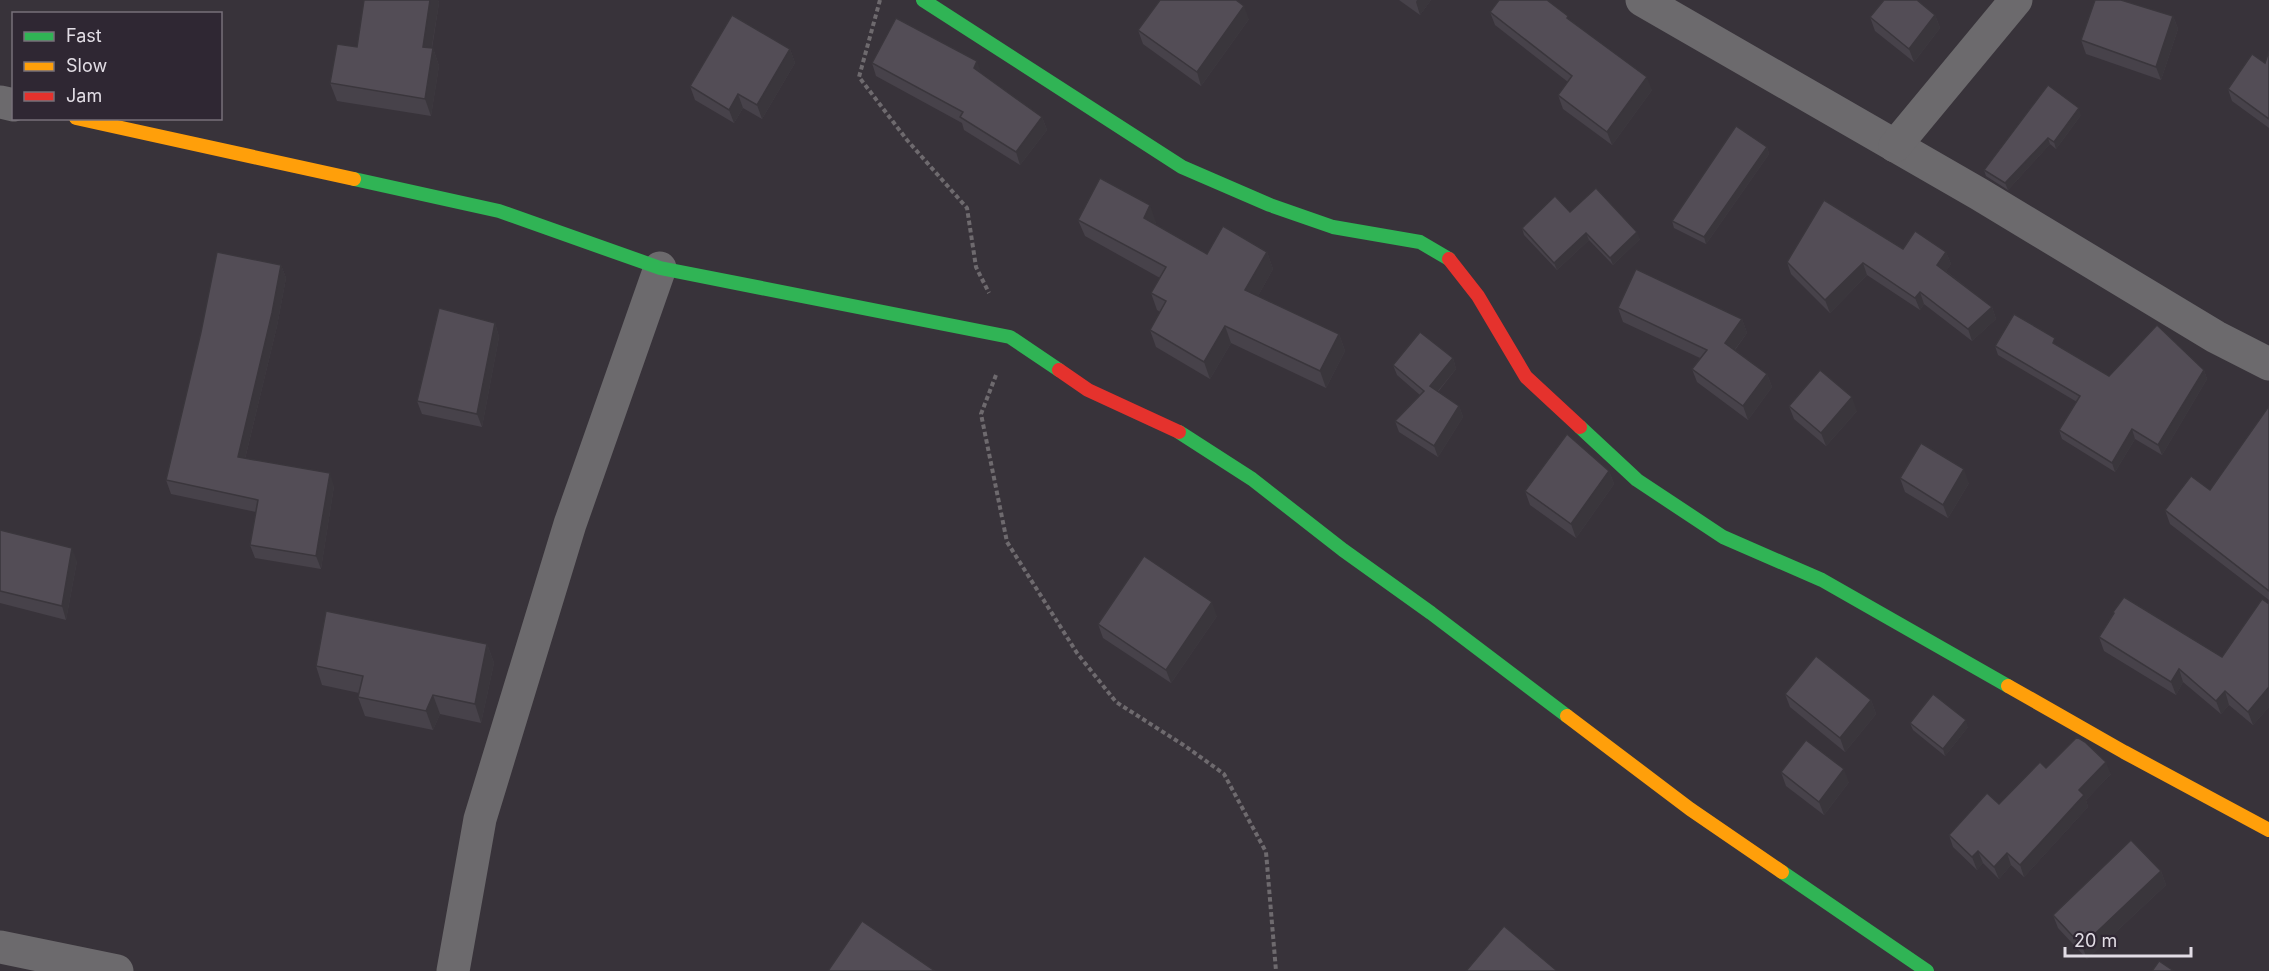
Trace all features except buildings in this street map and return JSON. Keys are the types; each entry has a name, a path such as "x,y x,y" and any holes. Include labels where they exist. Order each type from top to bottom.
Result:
{"street":[{"path":"923,0 1182,167 1270,206 1333,227 1420,242 1447,257 1478,296 1526,377 1637,480 1723,537 1822,580 2124,752 2269,830"},
{"path":"1642,0 1895,146 2216,337 2269,363"},
{"path":"1895,146 2016,0"},
{"path":"85,120 499,211 660,268 1010,337 1088,390 1178,432 1252,479 1343,550 1431,613 1690,809 1926,971"},
{"path":"453,971 480,819 570,524 660,268"},
{"path":"0,947 117,971"}],"path":[{"path":"880,0 859,78 908,140 967,208 976,267 1010,337 981,414 1007,542 1077,653 1116,702 1224,774 1266,852 1275,971"}],"traffic: fast":[{"path":"923,0 1182,167 1270,205 1333,227 1420,242 1449,259"},
{"path":"354,179 499,211 660,268 1010,337 1059,370"},
{"path":"1580,427 1637,480 1723,537 1822,580 2008,686"},
{"path":"1179,432 1252,479 1343,550 1567,716"},
{"path":"1782,872 1927,971"}],"traffic: slow":[{"path":"85,120 354,179"},
{"path":"2008,686 2269,830"},
{"path":"1567,716 1690,809 1782,872"}],"traffic: jam":[{"path":"1449,259 1478,296 1526,377 1580,427"},
{"path":"1059,370 1088,390 1179,432"}]}
